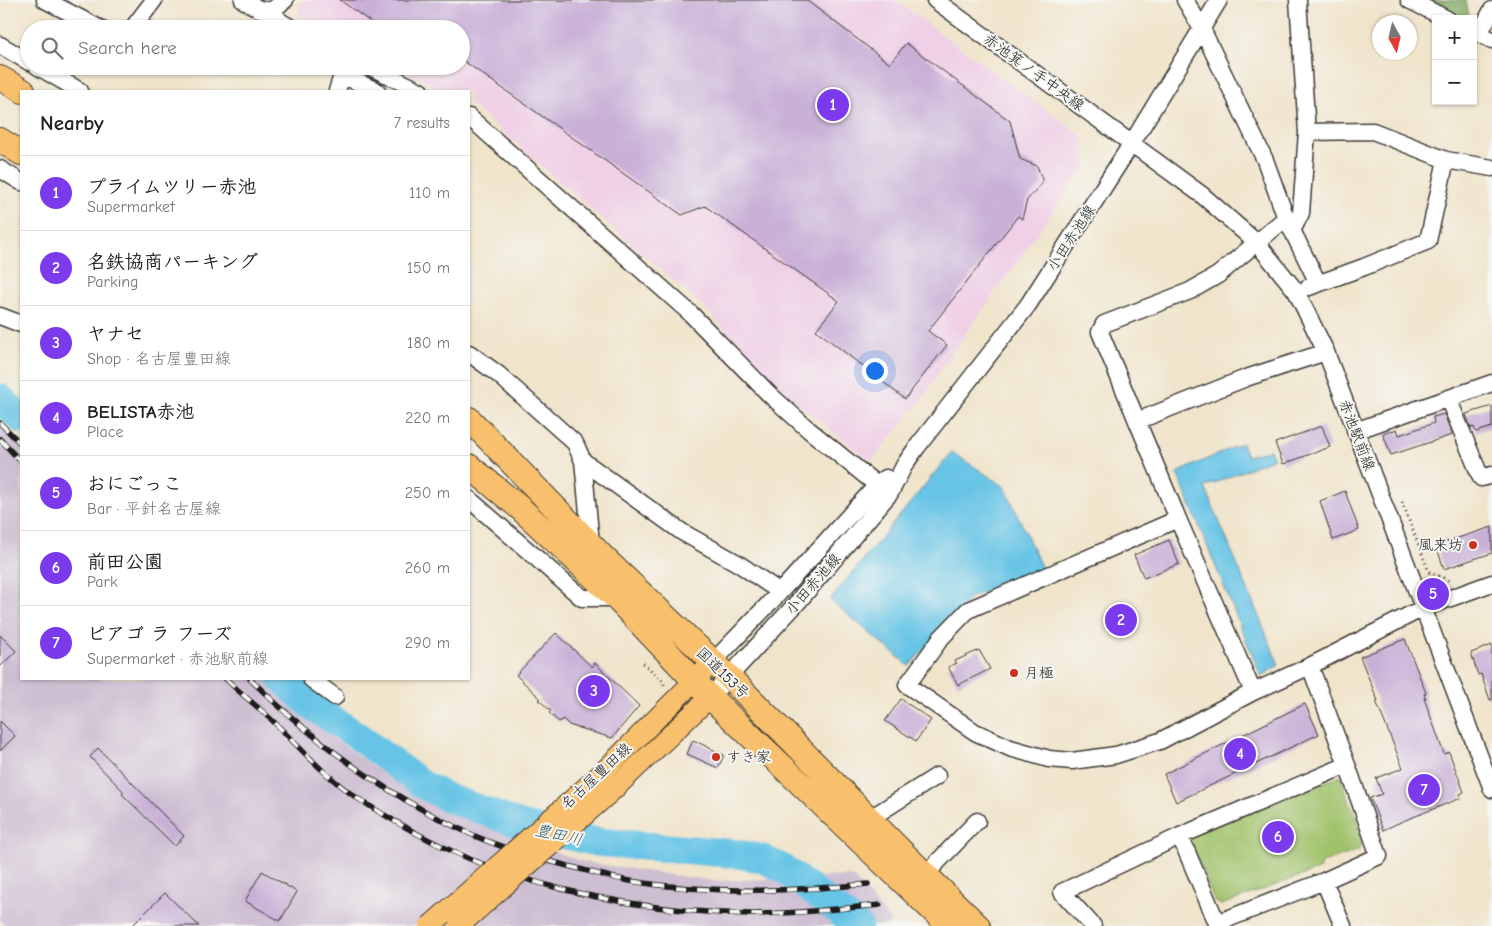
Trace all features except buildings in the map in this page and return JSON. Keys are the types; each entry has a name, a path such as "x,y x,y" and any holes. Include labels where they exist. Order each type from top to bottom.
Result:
{"highway":[{"path":"0,78 21,90"},
{"path":"0,140 20,152"},
{"name":"国道153号","path":"470,420 606,560 730,678 978,926"},
{"name":"国道153号","path":"470,467 520,508 616,598 703,689 950,926"}],"main road":[{"name":"名古屋豊田線","path":"459,926 614,789 703,689 712,662"},
{"name":"名古屋豊田線","path":"430,926 600,775 703,689"}],"street":[{"path":"45,0 84,20"},
{"path":"139,20 154,0"},
{"path":"243,0 259,10 271,11 285,0"},
{"name":"赤池箕ノ手中央線","path":"935,0 1132,143"},
{"path":"1185,0 1202,28 1265,160 1289,224 1318,283"},
{"name":"小田赤池線","path":"703,689 730,678 797,603 890,493 905,464 1028,305 1132,143 1219,0"},
{"path":"1253,692 1178,520 1100,332 1104,324 1190,292 1218,275 1257,243 1289,224 1300,213 1307,132 1298,0"},
{"path":"1409,0 1439,15"},
{"path":"1481,35 1492,10"},
{"path":"271,11 279,20"},
{"path":"0,46 20,57"},
{"path":"52,75 78,90"},
{"path":"337,90 342,75 375,90"},
{"path":"387,75 418,90"},
{"path":"470,118 690,314 769,394 809,430 877,485"},
{"path":"1307,132 1373,131 1446,160 1492,168"},
{"name":"赤池駅前線","path":"1132,143 1202,195 1257,243 1296,292 1326,352 1491,783"},
{"path":"1296,292 1428,241 1446,160"},
{"path":"0,169 20,181"},
{"path":"0,316 20,324"},
{"path":"1137,421 1246,378 1326,352"},
{"path":"470,354 499,375 575,443 583,460 591,543"},
{"path":"1355,430 1492,383"},
{"path":"1448,398 1481,478 1492,475"},
{"path":"583,460 682,532 739,564 780,592"},
{"name":"小田赤池線","path":"712,662 780,592 877,485 905,464"},
{"path":"470,500 582,598 616,598"},
{"path":"1178,520 968,610 941,638 907,685 975,732 1010,748 1049,759 1072,761 1116,755 1160,741 1253,692 1310,666 1423,608 1492,583"},
{"path":"1180,836 1217,923 1379,856 1310,666"},
{"path":"312,680 335,697"},
{"path":"1093,926 1062,892 1180,836 1347,765"},
{"path":"869,819 937,776"},
{"path":"925,874 978,821"},
{"path":"1324,880 1343,926"}],"path":[{"path":"1401,500 1429,572 1455,583"}],"shaded area":[{"path":"305,0 895,0 1082,136 1086,165 961,340 919,403 874,458 868,459 783,392 703,306 470,104 470,90 443,90 412,75 470,75 470,20 305,20 300,17 299,8"},
{"path":"0,424 20,443 20,680 266,680 302,715 371,765 474,823 584,862 713,881 852,876 892,923 884,926 5,926 0,920"}],"green space":[{"path":"1417,0 1466,0 1469,15 1445,15"},
{"path":"1340,776 1364,840 1359,850 1320,864 1320,869 1221,905 1214,901 1191,842 1193,834"}],"water":[{"path":"1242,443 1247,456 1270,450 1274,458 1205,487 1279,665 1261,676 1177,473"},
{"path":"952,452 1005,487 1043,571 971,597 909,666 830,600"}],"waterway":[{"name":"豊田川","path":"0,398 20,418"},
{"name":"豊田川","path":"283,680 312,706 356,735 423,785 446,797 524,826 597,842 738,854 763,859 784,869 858,926"}],"railway":[{"path":"0,423 20,443"},
{"path":"0,439 20,461"},
{"path":"227,680 270,718 325,773 357,798 427,839 483,864 531,881 593,896 689,911 767,914 880,905"},
{"path":"251,680 301,726 355,768 384,787 444,821 475,836 509,849 544,860 630,881 689,888 779,890 868,884"}],"place":[{"name":"プライムツリー赤池","path":"833,105"},
{"name":"風来坊","path":"1473,545"},
{"name":"おにごっこ","path":"1433,594"},
{"name":"名鉄協商パーキング","path":"1121,620"},
{"name":"月極","path":"1014,673"},
{"name":"ヤナセ","path":"594,691"},
{"name":"BELISTA赤池","path":"1240,754"},
{"name":"すき家","path":"716,757"},
{"name":"ピアゴ ラ フーズ","path":"1424,790"},
{"name":"前田公園","path":"1278,837"}]}
